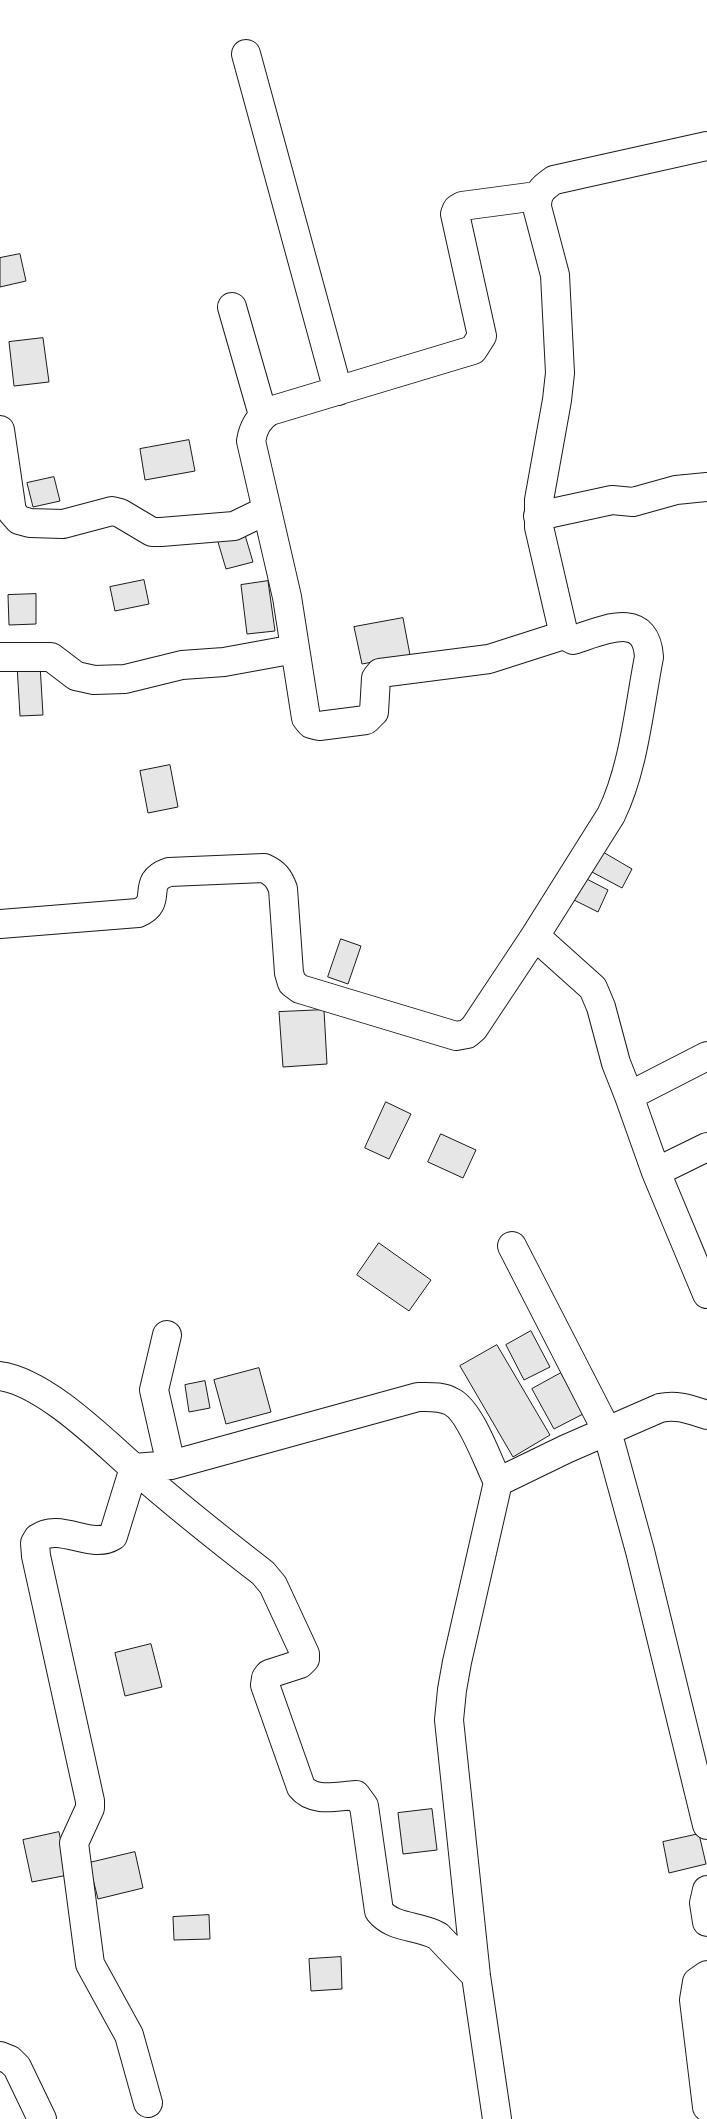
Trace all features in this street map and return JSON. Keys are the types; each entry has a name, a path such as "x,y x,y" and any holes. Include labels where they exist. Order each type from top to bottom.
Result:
{"street":[{"path":"246,54 338,391"},
{"path":"564,635 538,516 539,500 558,400 560,374 555,275 537,207 537,196 543,188 554,180 707,146"},
{"path":"0,924 138,913 146,910 151,902 154,882 158,876 169,872 264,868 273,872 280,879 283,889 289,973 292,983 310,993 456,1036 467,1034 474,1028 535,936 619,800 626,778 649,657 649,646 644,636 637,630 628,626 620,626 573,640 564,635 489,659 380,673 376,678 374,712 366,720 319,726 311,724 306,718 287,597 251,442 252,434 263,415 270,411 473,350 482,336 455,214 457,208 537,196"},
{"path":"232,307 263,415"},
{"path":"0,430 12,512 20,520 30,523 70,523 112,512 120,513 152,532 160,532 234,526 268,510"},
{"path":"538,516 612,500 633,502 676,490 707,487"},
{"path":"0,657 51,657 76,676 94,680 125,679 182,665 224,662 295,649"},
{"path":"535,936 594,988 616,1063 656,1172 707,1294"},
{"path":"629,1096 707,1056"},
{"path":"656,1172 707,1147"},
{"path":"512,1246 607,1432 640,1551 707,1825"},
{"path":"167,1336 154,1390 171,1465"},
{"path":"0,1376 31,1386 84,1424 231,1548 264,1572 273,1585 305,1654 305,1659 300,1664 269,1674 266,1678 265,1686 301,1787 306,1793 316,1797 356,1795 361,1800 364,1806 379,1911 384,1918 391,1921 438,1936 476,1976"},
{"path":"134,1468 171,1465 418,1397 438,1397 453,1402 466,1413 498,1482 457,1662 452,1690 450,1720 453,1769 476,1976 497,2119"},
{"path":"498,1482 660,1408 672,1405 707,1415"},
{"path":"134,1468 113,1536 103,1541 54,1533 42,1535 35,1543 36,1556 90,1801 90,1808 74,1843 90,1964 128,2034 148,2103"},
{"path":"707,1890 704,1903 707,1922"},
{"path":"707,1975 698,1982 694,2000 707,2107"},
{"path":"0,2056 10,2060 17,2067 42,2119"}],"building":[{"path":"20,254 26,281 0,287 0,258"},
{"path":"43,338 49,382 14,386 9,342"},
{"path":"189,440 195,471 145,480 140,449"},
{"path":"54,477 60,501 33,507 27,483"},
{"path":"245,535 253,562 226,569 218,542"},
{"path":"144,580 149,604 115,611 110,587"},
{"path":"268,581 275,631 247,634 241,585"},
{"path":"36,594 36,624 9,625 8,595"},
{"path":"403,618 410,655 362,664 354,627"},
{"path":"40,664 43,715 20,716 17,665"},
{"path":"170,765 178,807 148,813 140,771"},
{"path":"603,852 632,869 622,888 592,872"},
{"path":"577,874 608,890 598,912 566,896"},
{"path":"341,939 361,946 348,984 328,977"},
{"path":"324,1010 327,1064 283,1067 279,1012"},
{"path":"386,1102 411,1114 389,1159 365,1148"},
{"path":"441,1134 476,1150 463,1178 428,1162"},
{"path":"379,1243 431,1280 409,1311 357,1275"},
{"path":"531,1331 550,1367 524,1380 506,1345"},
{"path":"497,1345 550,1435 513,1457 460,1366"},
{"path":"259,1368 271,1412 226,1424 214,1380"},
{"path":"561,1373 583,1414 554,1429 532,1389"},
{"path":"205,1381 210,1408 189,1412 185,1385"},
{"path":"151,1644 162,1687 125,1696 115,1653"},
{"path":"432,1809 437,1850 403,1854 398,1813"},
{"path":"59,1832 68,1875 32,1882 23,1840"},
{"path":"699,1834 706,1864 669,1873 663,1842"},
{"path":"135,1852 143,1888 98,1899 89,1863"},
{"path":"209,1915 210,1939 174,1940 173,1917"},
{"path":"341,1957 342,1989 311,1991 309,1959"}]}
